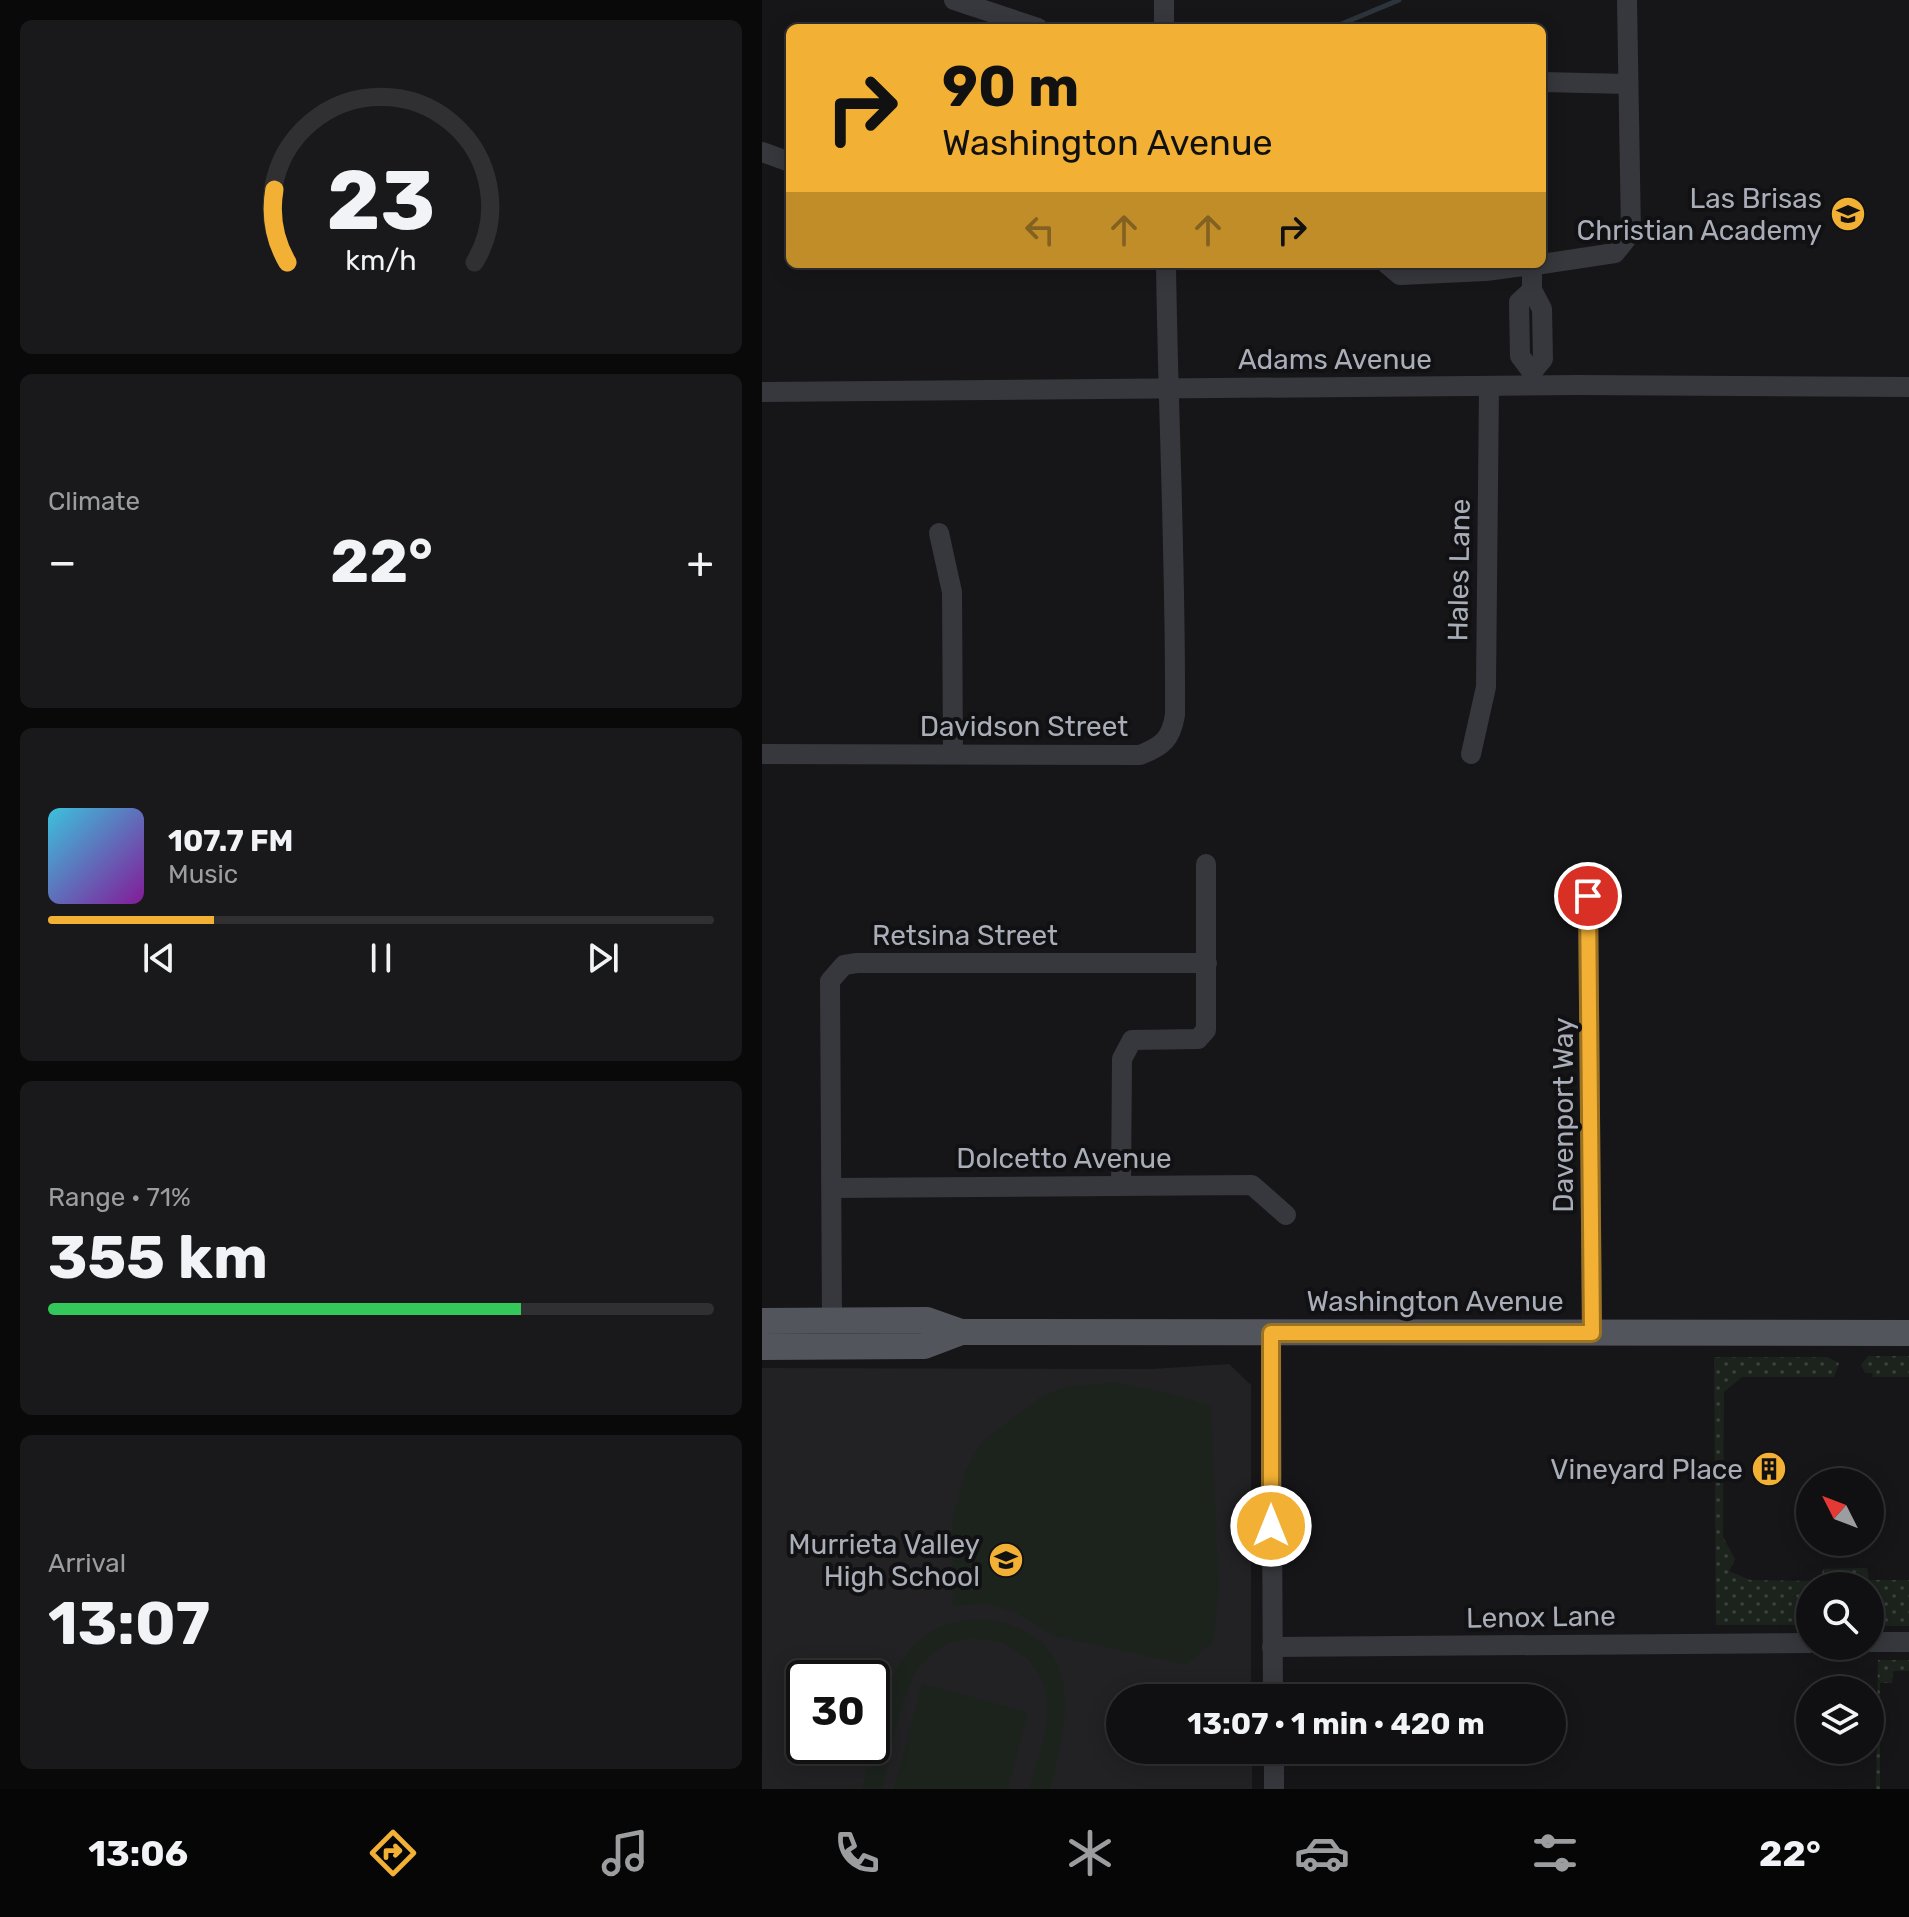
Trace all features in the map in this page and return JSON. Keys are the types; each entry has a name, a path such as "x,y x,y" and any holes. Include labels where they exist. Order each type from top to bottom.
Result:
{"main road":[{"name":"Washington Avenue","path":"762,1321 927,1320 961,1332 1909,1333"},
{"name":"Washington Avenue","path":"762,1347 924,1346 961,1332"}],"street":[{"path":"954,0 1026,24"},
{"path":"1164,0 1164,24"},
{"path":"1546,263 1615,253 1631,233 1627,0"},
{"path":"1546,82 1628,84"},
{"path":"762,152 786,161"},
{"path":"1166,268 1168,388"},
{"path":"1394,269 1486,271 1509,268"},
{"path":"1532,268 1532,290 1542,309 1543,359 1533,379"},
{"path":"1532,290 1519,302 1519,327 1520,356 1533,379"},
{"path":"1519,327 1542,327"},
{"name":"Adams Avenue","path":"762,392 1489,386 1533,379 1909,387"},
{"name":"Hales Lane","path":"1471,754 1486,687 1489,386"},
{"name":"Davidson Street","path":"762,754 1140,755 1160,748 1172,735 1175,715 1175,515 1168,437 1168,388"},
{"path":"939,533 952,592 953,753"},
{"path":"1121,1186 1122,1059 1125,1047 1132,1040 1198,1039 1206,1030 1206,864"},
{"name":"Davenport Way","path":"1588,896 1592,1333"},
{"name":"Retsina Street","path":"832,1320 830,981 844,965 1207,963"},
{"name":"Dolcetto Avenue","path":"832,1188 1252,1185 1286,1215"},
{"path":"1271,1333 1273,1684"},
{"path":"1884,1642 1909,1642"},
{"name":"Lenox Lane","path":"1272,1647 1796,1643"},
{"path":"1274,1764 1274,1789"}],"shaded area":[{"path":"1868,1356 1909,1356 1909,1377 1873,1377 1872,1373 1865,1373 1861,1365"},
{"path":"1714,1357 1827,1357 1839,1363 1834,1377 1742,1377 1724,1392 1723,1537 1735,1559 1729,1571 1750,1580 1796,1581 1796,1625 1716,1625"},
{"name":"Murrieta Valley High School","path":"1229,1364 1251,1385 1251,1684 1106,1684 1106,1764 1252,1764 1252,1789 762,1789 762,1368 1152,1369"},
{"path":"1113,1383 1162,1391 1211,1406 1219,1589 1213,1642 1186,1665 1055,1636 1014,1612 987,1604 953,1606 952,1520 966,1469 982,1442 1042,1396 1069,1386"},
{"path":"1867,1568 1868,1572 1822,1572 1823,1569"},
{"path":"1884,1580 1909,1580 1909,1626 1884,1626"},
{"path":"986,1619 1019,1628 1041,1642 1056,1661 1063,1683 1065,1708 1050,1789 1029,1789 1043,1741 1048,1705 1038,1673 1025,1657 1008,1646 989,1640 968,1639 949,1644 931,1655 917,1671 900,1712 890,1755 890,1685 894,1675 908,1652 928,1634 953,1622"},
{"path":"1878,1660 1909,1660 1909,1671 1893,1671 1892,1683 1884,1683 1884,1676 1878,1676"},
{"path":"922,1684 1028,1712 1008,1789 894,1789"},
{"path":"868,1764 888,1764 882,1789 862,1789"},
{"path":"1876,1764 1880,1764 1880,1789 1876,1789"}],"waterway":[{"path":"1342,24 1399,0"}],"place":[{"name":"Las Brisas Christian Academy","path":"1848,214"},
{"name":"Vineyard Place","path":"1769,1469"},
{"name":"Murrieta Valley High School","path":"1006,1560"}],"route":[{"path":"1271,1526 1271,1333 1592,1333 1588,896"}]}
